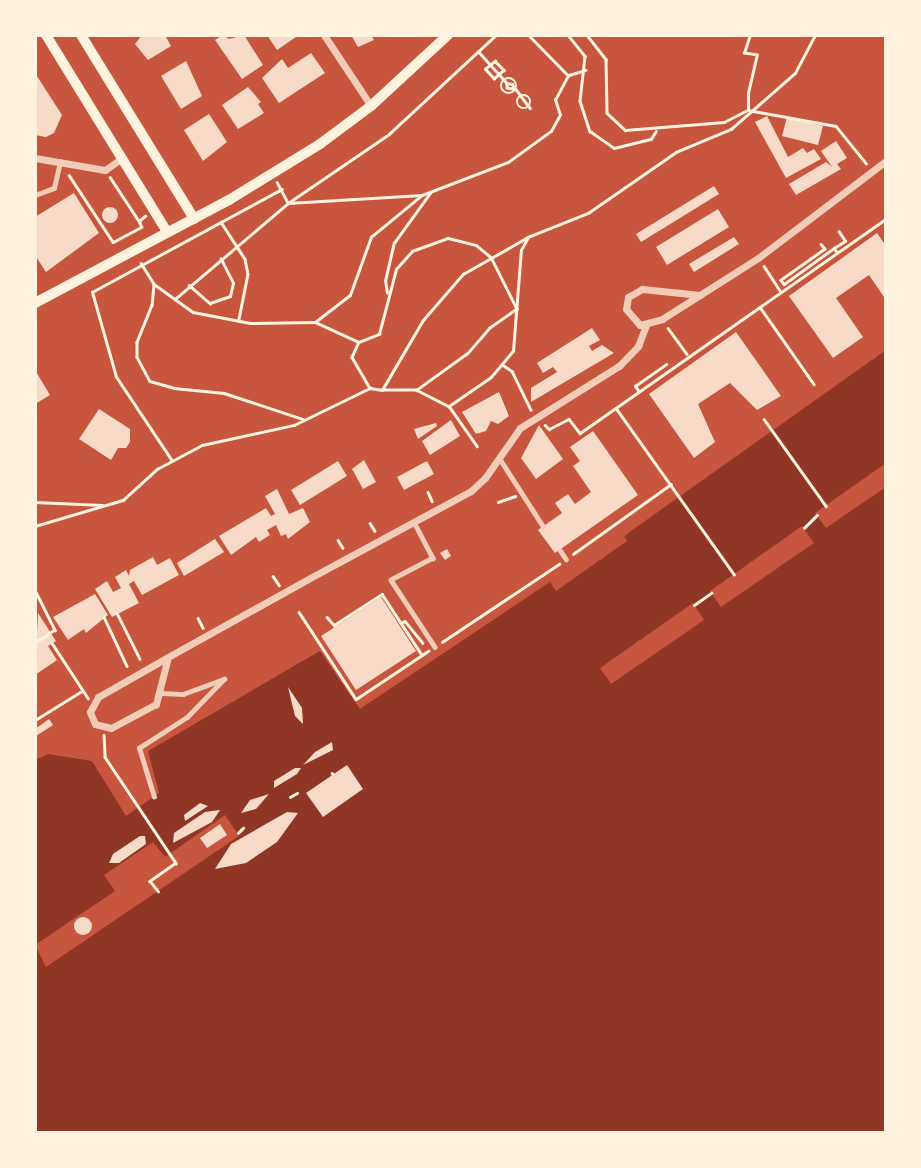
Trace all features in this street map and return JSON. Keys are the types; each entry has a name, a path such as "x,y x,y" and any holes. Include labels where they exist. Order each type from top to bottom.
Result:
{"main road":[{"path":"46,35 167,232"},
{"path":"81,35 194,219"},
{"path":"35,303 273,174 371,106 448,35"}],"street":[{"path":"324,35 371,106"},
{"path":"35,158 105,170 122,158"},
{"path":"168,657 162,693 156,704 107,729 92,721 92,703 168,657 471,491 500,459 526,423 630,356 646,325 758,258 886,161"},
{"path":"646,325 635,323 626,310 628,297 637,290 699,295"}],"lane":[{"path":"35,195 54,188 60,162"},
{"path":"500,459 543,526"},
{"path":"414,522 433,558 391,580 435,647"},
{"path":"560,550 566,559"},
{"path":"154,797 139,748 187,717 225,679 183,694 162,693"}],"path":[{"path":"175,299 236,244 288,203 389,134 496,35"},
{"path":"528,35 568,76"},
{"path":"568,35 585,56 583,116 600,142 614,148 634,145 651,139 656,131"},
{"path":"587,35 606,59 610,120 625,130 656,131 724,122 772,97 795,73 815,35"},
{"path":"382,390 438,300 463,274 528,237 588,214 677,152 731,129 748,110 748,93 757,55 744,53 750,35"},
{"path":"479,52 505,81 513,83"},
{"path":"288,203 422,195 508,162 533,147 560,115 555,100 568,76 585,70"},
{"path":"505,81 499,84 510,96 519,88 508,75 505,89"},
{"path":"514,91 529,107"},
{"path":"524,93 533,102 523,111 515,101 519,97 524,93"},
{"path":"519,106 529,97"},
{"path":"748,110 836,126 861,156"},
{"path":"60,162 113,242 141,227 105,170"},
{"path":"273,174 288,203"},
{"path":"172,461 116,377 92,292 141,262 282,189"},
{"path":"387,296 385,281 394,243 431,192"},
{"path":"315,322 350,295 371,237 422,195"},
{"path":"139,221 154,210"},
{"path":"551,428 569,419 580,433 886,219"},
{"path":"221,222 236,244 248,274 239,320"},
{"path":"821,244 825,249 781,280 784,284 845,241 839,232"},
{"path":"449,406 503,365 513,351 521,250 528,237"},
{"path":"370,388 352,357 359,342 379,334 396,269 412,251 432,241 463,240 491,257 517,309"},
{"path":"834,248 837,253"},
{"path":"758,258 781,292"},
{"path":"189,285 210,303 230,296 233,283 221,259"},
{"path":"141,262 154,284 193,312 239,320 315,322 359,342"},
{"path":"154,284 152,305 137,342 137,357 150,381 174,388 224,393 303,419"},
{"path":"760,307 814,384"},
{"path":"417,390 517,309"},
{"path":"669,330 687,354"},
{"path":"639,392 635,386 666,364"},
{"path":"503,365 512,371 516,384"},
{"path":"35,526 132,495 172,461 224,437 294,425 370,388 417,390 449,406 477,446"},
{"path":"616,408 734,574"},
{"path":"764,419 826,506"},
{"path":"299,612 356,699 566,559 671,484"},
{"path":"428,492 432,500"},
{"path":"498,502 523,494"},
{"path":"35,502 106,505"},
{"path":"804,528 817,515"},
{"path":"370,523 374,531"},
{"path":"338,540 343,548"},
{"path":"273,576 278,583"},
{"path":"35,590 55,630 35,642"},
{"path":"694,605 711,593"},
{"path":"327,617 334,625 382,594 422,655"},
{"path":"395,616 403,611"},
{"path":"117,613 140,659"},
{"path":"104,617 127,666"},
{"path":"198,618 202,626"},
{"path":"35,720 82,691 52,643"},
{"path":"107,729 102,744 105,757 176,863 150,881 158,891"},
{"path":"290,797 297,793"},
{"path":"237,833 243,828"}],"shaded area":[{"path":"886,350 886,1133 35,1133 35,760 48,754 92,761 126,816 159,793 148,751 320,651 360,709 550,582 556,591 627,541 624,536"}],"pier":[{"path":"886,463 886,487 826,528 815,513"},
{"path":"802,526 814,543 721,607 710,591"},
{"path":"693,603 704,620 611,684 600,668"},
{"path":"225,815 239,836 46,967 35,945 115,891 104,875 153,842 165,857"}],"building":[{"path":"142,35 165,35 171,46 148,60 135,44"},
{"path":"223,35 229,39 244,35 263,65 242,79 215,40"},
{"path":"267,35 299,35 277,50"},
{"path":"351,35 371,35 374,40 358,47"},
{"path":"311,53 325,73 279,103 262,78 282,59 288,68"},
{"path":"186,61 202,96 181,109 161,76"},
{"path":"35,73 62,115 54,133 46,137 35,135"},
{"path":"248,87 261,102 258,104 264,113 238,129 222,105"},
{"path":"209,114 227,142 203,161 184,130"},
{"path":"767,116 788,157 803,148 807,153 814,149 821,159 786,178 755,122"},
{"path":"787,117 823,126 818,145 782,136"},
{"path":"836,141 847,158 837,164 841,169 796,195 789,184 826,162 832,167 821,151"},
{"path":"714,186 719,194 641,242 636,234"},
{"path":"74,193 99,233 46,272 35,255 35,217"},
{"path":"110,207 116,209 116,221 110,223 104,221 102,215 104,209"},
{"path":"718,209 729,227 667,265 656,247"},
{"path":"877,233 886,246 886,300 869,275 836,298 863,337 833,358 789,296"},
{"path":"734,237 739,244 694,272 689,264"},
{"path":"592,328 600,340 589,346 592,351 602,345 614,353 531,402 531,388 557,372 553,367 543,373 537,363"},
{"path":"736,332 781,396 757,410 730,383 698,404 715,442 694,458 649,394"},
{"path":"35,370 50,395 35,404"},
{"path":"499,392 509,416 498,424 491,421 486,431 476,434 462,412"},
{"path":"99,409 130,429 130,442 126,448 118,448 111,460 79,439"},
{"path":"451,420 460,436 430,455 422,441"},
{"path":"436,423 437,426 418,439 414,429"},
{"path":"539,425 563,459 536,479 521,458"},
{"path":"593,431 638,495 555,553 538,530 562,513 555,503 568,494 575,504 591,492 573,466 580,461 570,447"},
{"path":"364,460 376,482 363,489 352,469"},
{"path":"338,461 347,476 300,505 291,490"},
{"path":"427,461 434,474 404,490 397,477"},
{"path":"277,489 289,514 303,508 310,522 288,539 286,534 281,536 276,525 267,530 270,535 259,542 256,537 231,555 219,536 266,508 271,516 275,514 265,496"},
{"path":"215,539 224,552 184,576 177,563"},
{"path":"447,549 451,556 445,560 440,553"},
{"path":"153,557 157,565 170,558 179,575 142,595 134,581 129,584 139,603 112,617 95,589 107,581 113,592 121,588 115,577 126,570 129,576 130,570"},
{"path":"95,594 108,615 86,633 84,629 68,640 53,617"},
{"path":"381,597 416,651 356,690 321,636"},
{"path":"38,613 56,641 48,646 57,660 35,675"},
{"path":"288,687 302,708 303,724 295,716"},
{"path":"49,719 53,725 36,736 35,729"},
{"path":"332,742 333,750 303,765 315,752"},
{"path":"347,765 363,789 323,817 306,793"},
{"path":"295,768 301,768 297,774 274,788 274,781"},
{"path":"269,794 256,809 241,813 250,800"},
{"path":"200,803 208,806 185,821 184,815"},
{"path":"220,810 212,822 173,843 174,833 205,812"},
{"path":"287,812 298,813 277,842 246,863 215,869 231,844"},
{"path":"220,824 227,835 207,848 200,838"},
{"path":"140,836 145,836 146,844 119,863 109,863 113,854"},
{"path":"83,917 89,920 92,926 89,932 83,935 77,932 74,926 77,920"}]}
